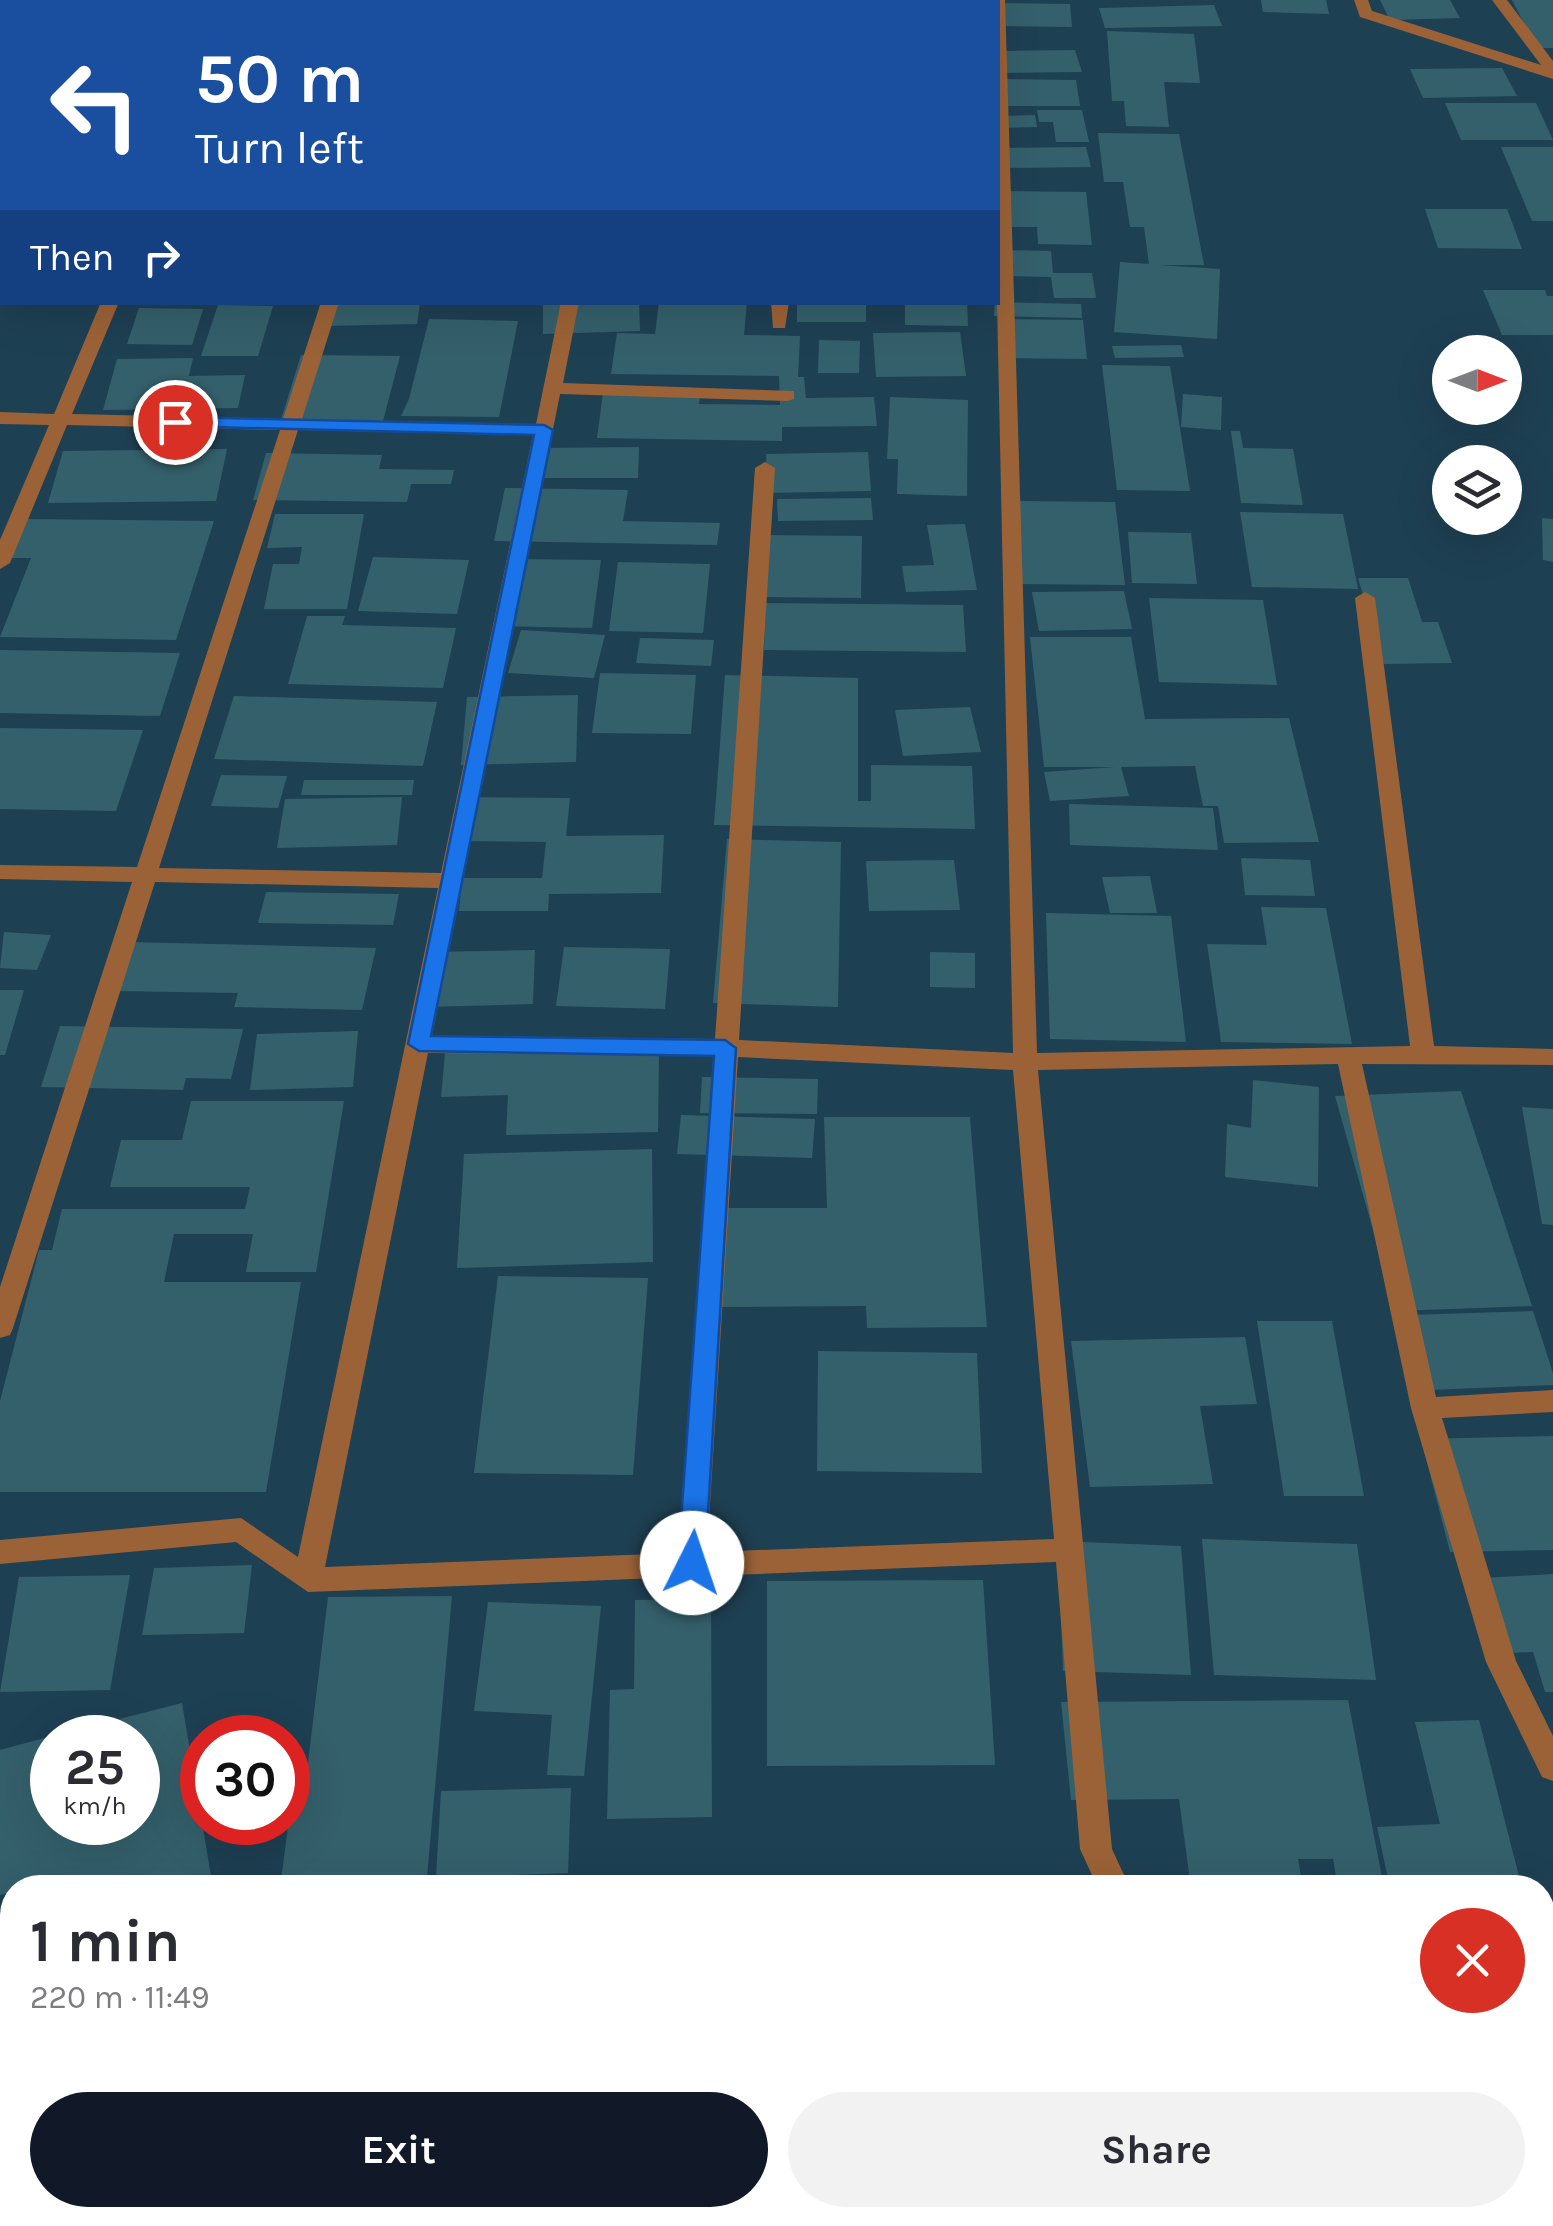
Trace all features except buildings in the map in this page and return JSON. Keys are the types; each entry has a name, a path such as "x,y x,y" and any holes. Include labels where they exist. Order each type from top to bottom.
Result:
{"street":[{"path":"1361,0 1365,14 1553,72"},
{"path":"1499,0 1553,72"},
{"path":"1000,82 1024,1062 1096,1849 1108,1875"},
{"path":"0,563 6,534 109,305"},
{"path":"0,1328 329,305"},
{"path":"308,1580 569,305"},
{"path":"778,324 780,305"},
{"path":"553,388 786,395"},
{"path":"0,418 544,430"},
{"path":"692,1563 765,468"},
{"path":"1364,598 1423,1054"},
{"path":"0,872 452,881"},
{"path":"419,1044 725,1048 1024,1062 1423,1054 1553,1057"},
{"path":"1348,1056 1425,1408 1501,1662 1553,1767"},
{"path":"1425,1408 1553,1401"},
{"path":"0,1552 241,1530 308,1580 1068,1550"}],"route":[{"path":"175,422 544,430 419,1044 725,1048 692,1563"}]}
